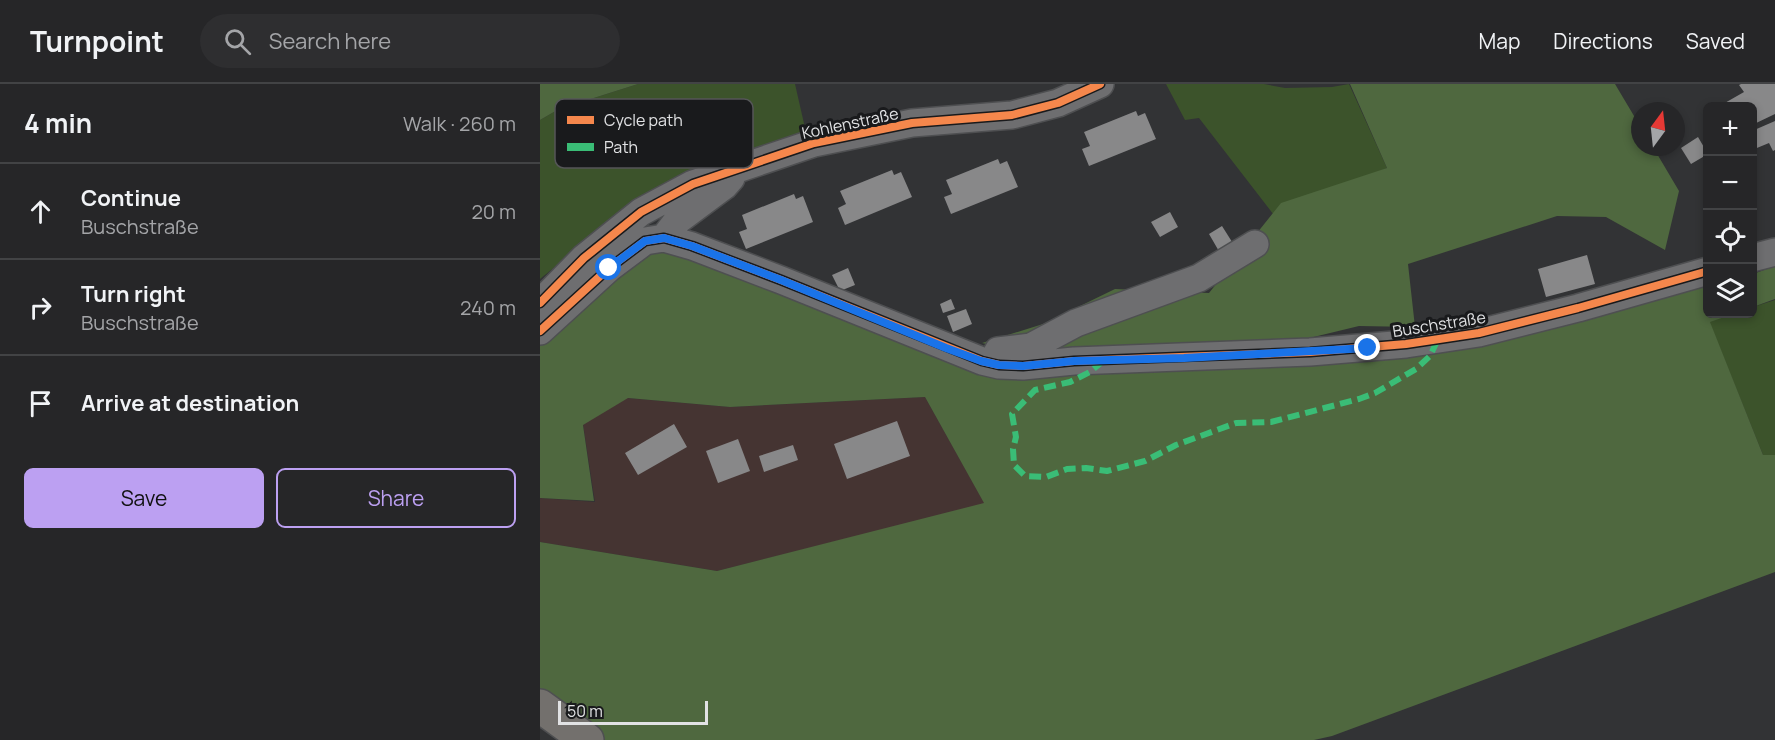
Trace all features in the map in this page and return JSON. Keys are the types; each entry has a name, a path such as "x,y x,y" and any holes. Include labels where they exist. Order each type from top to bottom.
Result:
{"main road":[{"path":"540,706 587,740"}],"street":[{"name":"Kohlenstraße","path":"753,162 814,142 849,134 912,123 1012,115 1058,103 1100,84"},
{"name":"Kohlenstraße","path":"540,303 584,258 641,212 693,184 737,168"},
{"path":"540,331 609,268 645,241 664,238 676,221 724,186 740,168"},
{"name":"Buschstraße","path":"664,238 692,246 781,280 981,361 999,365 1023,366 1074,361 1310,352 1406,344 1479,333 1703,272"},
{"path":"965,355 1031,347 1076,323 1199,278 1255,244"},
{"path":"1757,257 1775,252"}],"shaded area":[{"path":"925,397 985,504 717,571 540,542 540,498 595,502 583,424 627,398 730,407"}],"green space":[{"path":"540,84 638,84 591,99 555,99 555,111 540,120"},
{"path":"638,84 795,84 808,141 753,161 753,99 591,99"},
{"path":"1166,84 1264,84 1285,88 1332,87 1349,84 1387,168 1277,219 1199,118 1185,120"},
{"path":"1350,84 1615,84 1631,111 1631,156 1658,156 1679,191 1665,250 1606,217 1557,216 1408,264 1415,327 1359,326 1297,341 1239,351 1008,349 982,343 1043,324 1115,289 1209,293 1281,203 1387,168"},
{"path":"555,111 555,168 734,168 630,206 540,279 540,120"},
{"path":"637,231 1005,356 1301,348 1366,333 1484,336 1703,285 1703,318 1722,318 1710,322 1763,455 1775,455 1775,572 1332,736 1314,740 588,740 540,706 540,542 717,571 984,503 925,397 730,407 628,398 583,425 594,501 540,498 540,321"},
{"path":"1775,266 1775,299 1757,306 1757,273"},
{"path":"1775,300 1775,455 1763,455 1709,321 1719,318 1757,318 1757,306"}],"building":[{"path":"1775,84 1775,114 1757,123 1757,102 1726,102 1744,92 1739,85"},
{"path":"1136,111 1138,116 1145,113 1156,139 1089,166 1082,149 1090,146 1084,132"},
{"path":"1775,121 1775,150 1773,151 1769,143 1757,148 1757,129"},
{"path":"1698,137 1703,146 1703,157 1691,164 1685,154 1685,145"},
{"path":"998,159 1000,164 1007,161 1018,187 951,214 944,197 952,194 946,180"},
{"path":"892,170 894,175 901,172 912,197 845,225 838,208 846,204 840,191"},
{"path":"794,194 796,199 803,196 813,222 746,249 739,232 747,229 742,215"},
{"path":"1170,212 1178,227 1160,237 1151,222"},
{"path":"1222,226 1234,245 1220,253 1209,234"},
{"path":"1587,255 1595,284 1546,297 1538,269"},
{"path":"848,268 855,285 840,291 832,275"},
{"path":"951,299 955,309 943,313 940,304"},
{"path":"966,309 972,324 953,332 947,316"},
{"path":"897,421 910,456 847,479 834,444"},
{"path":"674,424 687,447 638,475 625,453"},
{"path":"738,439 750,471 718,483 706,451"},
{"path":"793,445 798,460 764,472 759,456"}],"marked path":[{"path":"1103,361 1090,372 1070,382 1035,390 1012,414 1016,437 1013,449 1014,465 1025,476 1046,477 1067,469 1086,468 1107,471 1145,461 1176,445 1236,423 1271,422 1359,399 1375,393 1416,369 1430,356 1438,339"}],"cycle path":[{"path":"753,164 814,143 912,123 1012,115 1058,103 1100,84"},
{"path":"540,303 584,258 641,212 693,184 740,168"},
{"path":"540,331 609,268 645,241 664,238 692,246 781,280 982,361 999,365 1023,366 1074,361 1310,352 1406,344 1479,333 1703,272"}],"route":[{"path":"609,268 645,241 664,238 692,246 781,280 946,348 999,365 1023,366 1074,361 1184,358 1368,348"}]}
